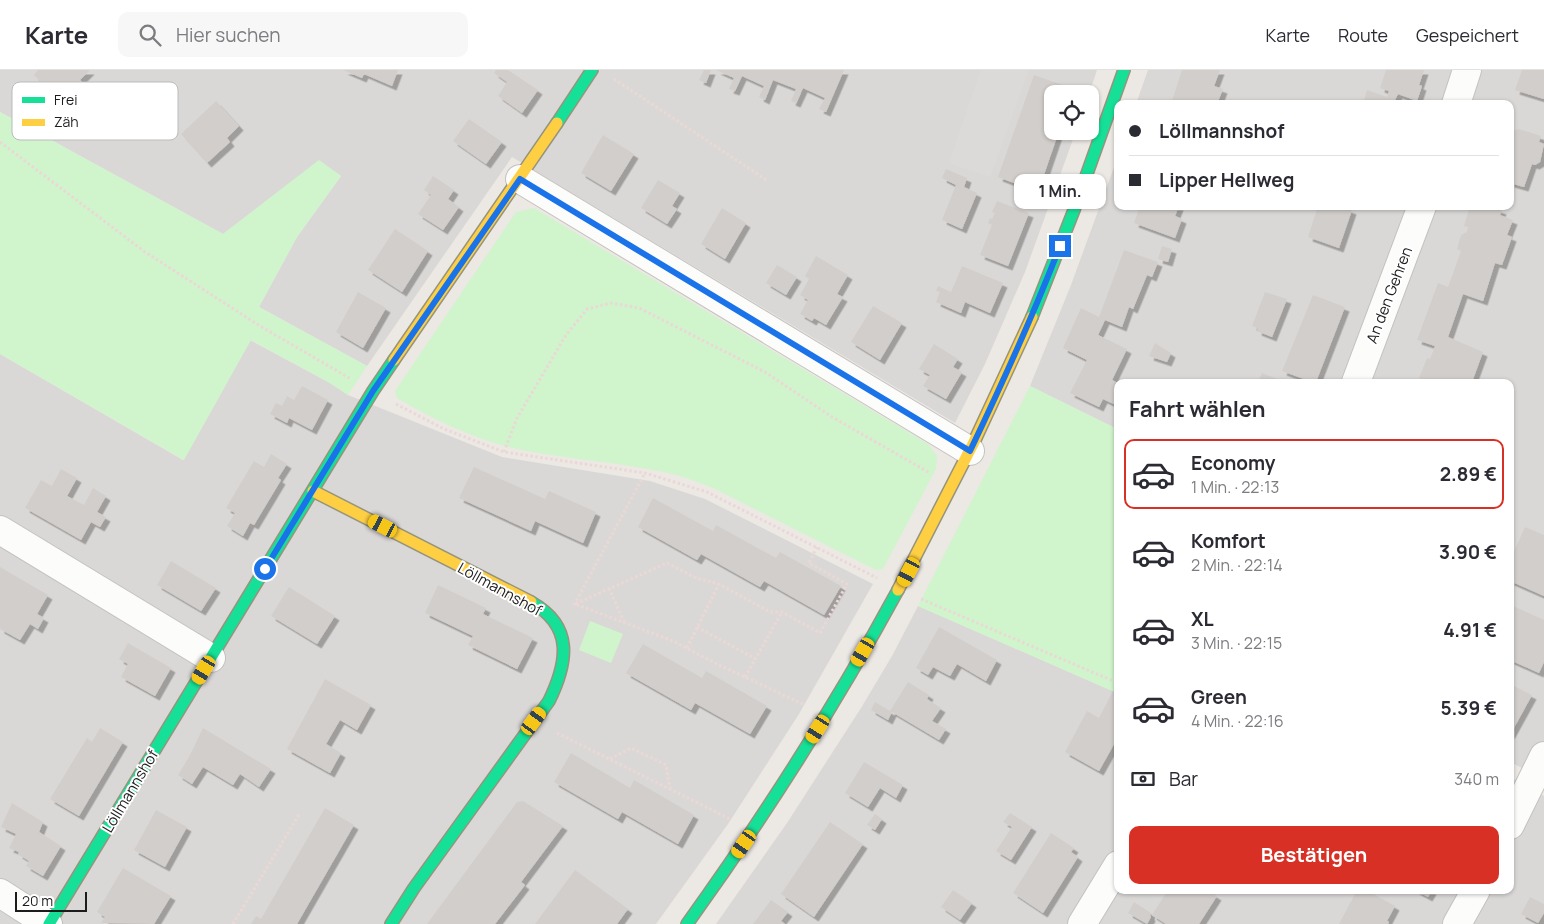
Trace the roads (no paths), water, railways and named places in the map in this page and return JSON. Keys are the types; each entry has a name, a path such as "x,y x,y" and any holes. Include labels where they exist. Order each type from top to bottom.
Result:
{"street":[{"name":"Löllmannshof","path":"49,924 373,391 520,179 592,70"},
{"path":"687,924 757,825 831,707 900,589 953,486 1042,294 1091,167 1124,70"},
{"path":"1457,100 1467,70"},
{"path":"520,179 970,451"},
{"name":"An den Gehren","path":"1357,379 1420,210"},
{"name":"Löllmannshof","path":"313,491 542,610 558,627 564,645 564,666 559,682 549,701 414,888 391,924"},
{"path":"0,530 211,658"},
{"path":"1514,817 1544,756"},
{"path":"1082,924 1114,872"},
{"path":"0,892 49,924"},
{"path":"1457,924 1474,894"}]}
